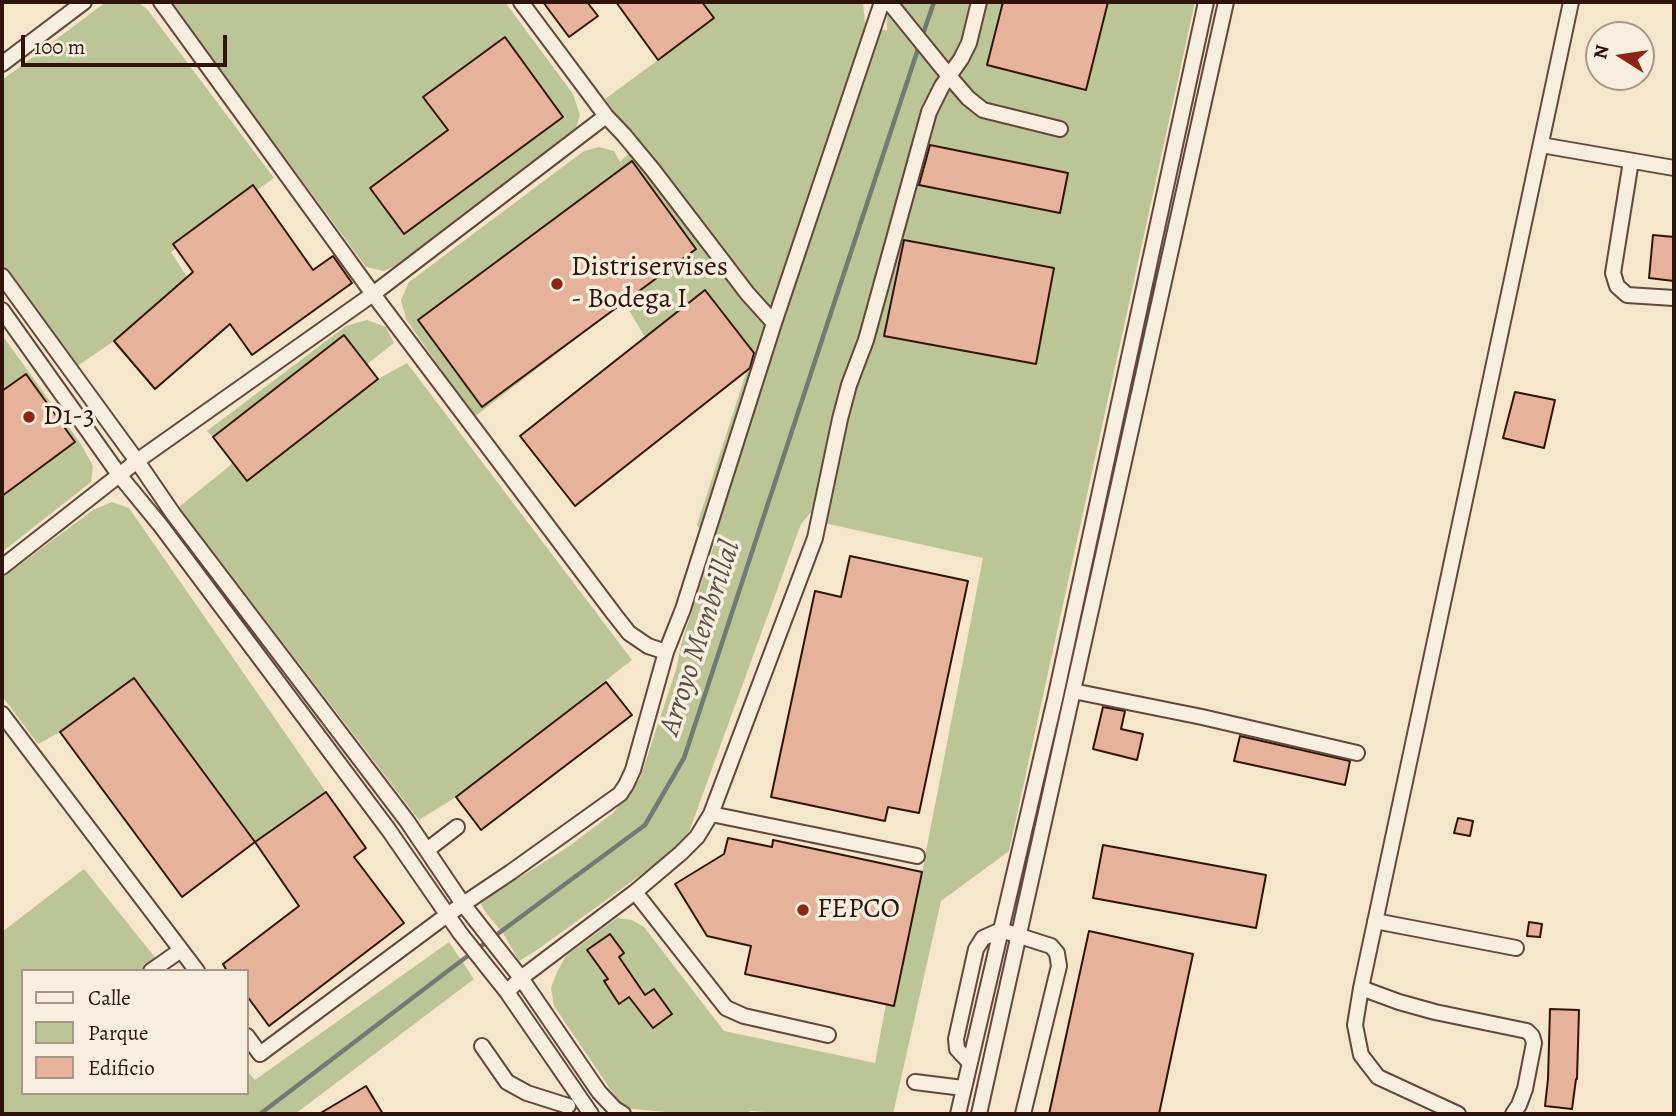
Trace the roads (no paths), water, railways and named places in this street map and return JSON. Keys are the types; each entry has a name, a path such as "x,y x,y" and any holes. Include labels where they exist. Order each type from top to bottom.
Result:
{"street":[{"path":"2,64 84,2"},
{"path":"161,2 373,294 614,614 629,633 648,646 666,652"},
{"path":"521,2 606,116 653,170 747,293 774,323"},
{"path":"248,1037 260,1054 447,915 620,794 633,770 666,652 683,609 774,323 882,2"},
{"path":"507,992 521,978 635,892 681,853 697,837 711,814 815,538 849,385 866,340 929,112 969,43 979,2"},
{"path":"958,1114 1055,699 1206,2"},
{"path":"979,1114 1226,2"},
{"path":"1458,1114 1378,1077 1361,1055 1355,1025 1571,2"},
{"path":"893,6 968,98 983,110 1060,130"},
{"path":"2,567 137,461 373,294 606,116"},
{"path":"1541,145 1674,168"},
{"path":"1631,161 1613,273 1617,286 1627,295 1674,298"},
{"path":"2,276 174,515 399,810 463,904 521,978 599,1092 623,1114"},
{"path":"2,310 120,476 161,526 388,829 460,933 507,992 568,1107"},
{"path":"1133,342 1149,345"},
{"path":"1073,691 1202,717 1357,753"},
{"path":"2,714 195,969"},
{"path":"711,814 917,856"},
{"path":"427,850 457,827"},
{"path":"635,892 726,1008 744,1016 828,1035"},
{"path":"1375,921 1516,948"},
{"path":"969,1062 957,1049 956,1039 976,949 983,938 1001,930 1051,946 1057,953 1059,966 1023,1114"},
{"path":"154,969 181,950"},
{"path":"1361,988 1435,1012 1527,1031 1534,1043 1525,1089 1513,1114"},
{"path":"482,1046 507,1082 527,1093 591,1114"},
{"path":"915,1082 964,1088"}],"waterway":[{"name":"Arroyo Membrillal","path":"922,37 934,2"},
{"name":"Arroyo Membrillal","path":"260,1114 645,825 684,758 919,46"}],"place":[{"name":"Distriservises - Bodega I","path":"557,284"},
{"name":"D1-3","path":"29,417"},
{"name":"FEPCO","path":"803,910"}]}
